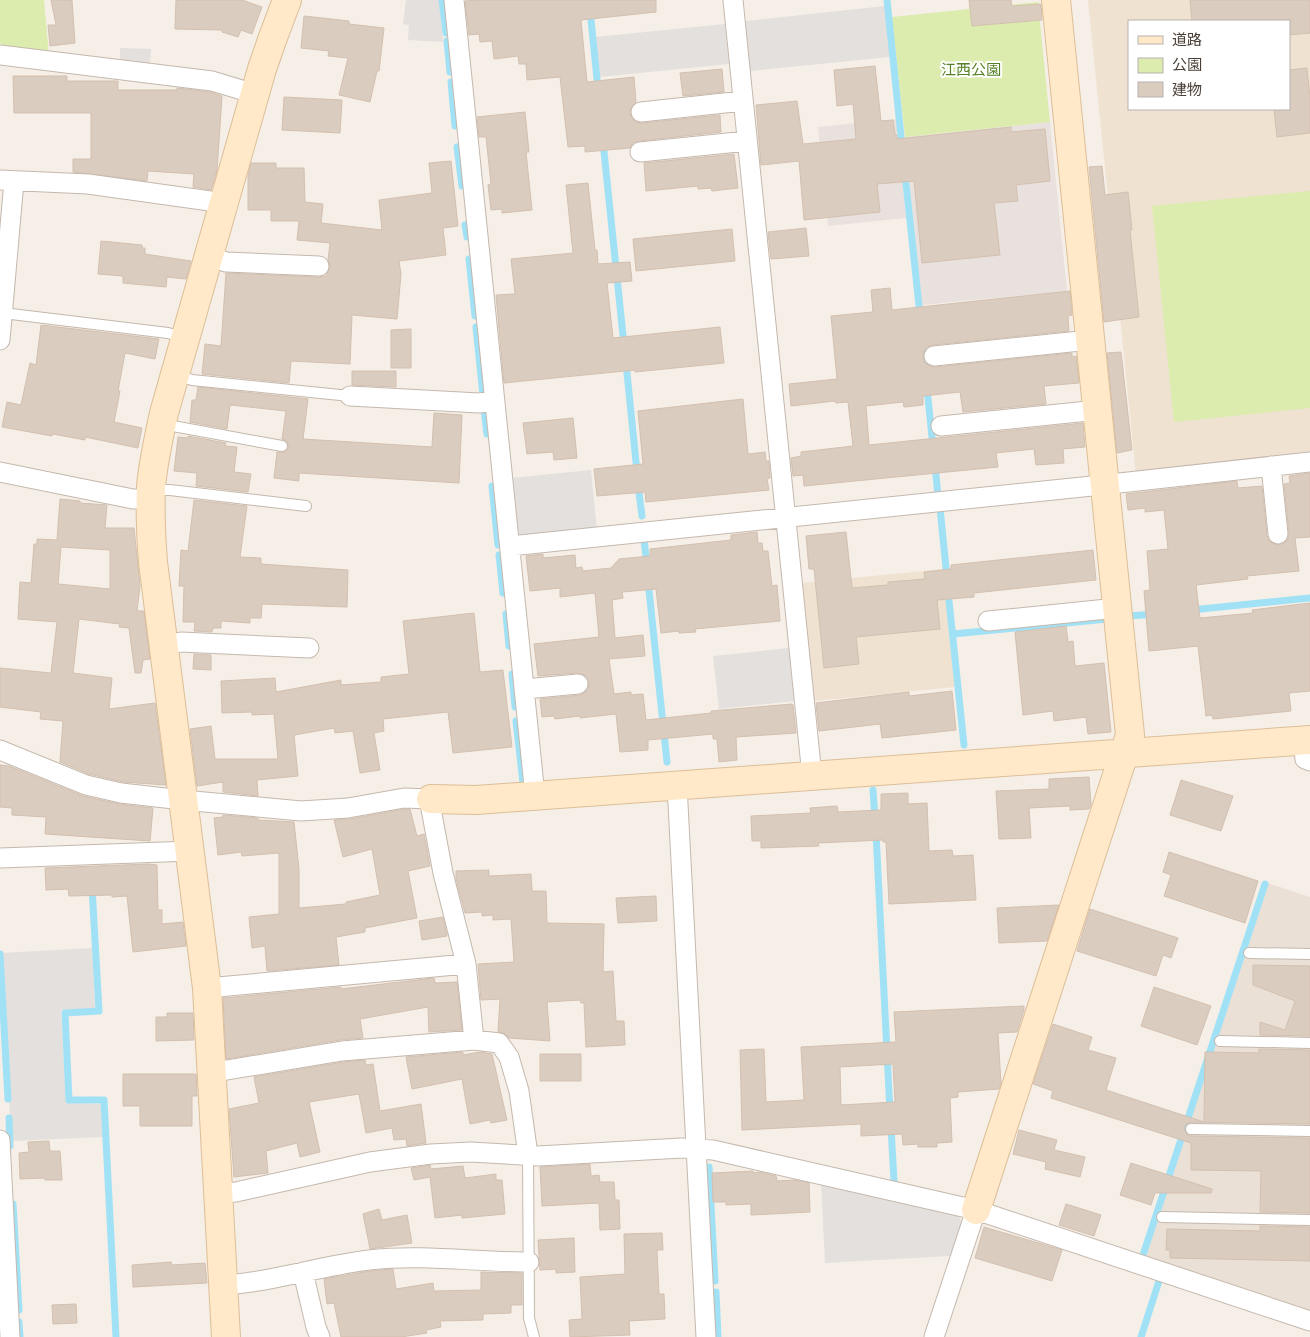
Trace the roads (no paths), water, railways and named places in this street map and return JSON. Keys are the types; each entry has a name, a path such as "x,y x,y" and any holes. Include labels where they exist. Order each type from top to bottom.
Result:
{"street":[{"path":"226,1337 207,988 153,562 150,524 151,494 161,424 272,40 288,0"},
{"path":"454,0 535,796"},
{"path":"733,0 812,776"},
{"path":"934,1337 1130,735 1056,0"},
{"path":"0,55 212,81 256,94"},
{"path":"641,112 743,101"},
{"path":"640,152 747,141"},
{"path":"0,340 3,313 7,181 88,184 210,201 223,205"},
{"path":"209,256 226,262 319,266"},
{"path":"934,356 1090,340"},
{"path":"350,396 480,403 495,401"},
{"path":"941,426 1098,410"},
{"path":"510,546 1310,462"},
{"path":"1271,466 1278,534"},
{"path":"0,472 133,499 151,494"},
{"path":"988,621 1117,608"},
{"path":"164,645 181,642 309,648"},
{"path":"525,689 578,684"},
{"path":"0,750 86,786 121,793 301,811 348,808 404,798 476,800 1124,754 1308,747"},
{"path":"677,786 706,1337"},
{"path":"432,799 431,809 443,873 466,964 474,1040"},
{"path":"0,858 190,850"},
{"path":"207,988 466,964"},
{"path":"212,1071 342,1052 474,1040 499,1043 509,1057 519,1091 528,1155"},
{"path":"0,1140 10,1337"},
{"path":"219,1193 236,1192 370,1162 404,1157 471,1152 528,1155 712,1150 976,1210 1310,1321"},
{"path":"223,1285 245,1284 352,1262 390,1259 529,1262"},
{"path":"302,1272 320,1337"}],"lane":[{"path":"3,313 158,332 185,338"},
{"path":"175,374 192,380 350,396"},
{"path":"161,424 282,446"},
{"path":"151,494 170,490 306,506"},
{"path":"1249,953 1310,954"},
{"path":"1220,1041 1310,1043"},
{"path":"1191,1129 1310,1131"},
{"path":"528,1155 529,1318 534,1337"},
{"path":"1162,1217 1310,1220"}],"waterway":[{"path":"442,0 446,33"},
{"path":"589,0 598,89"},
{"path":"887,0 902,146"},
{"path":"447,41 450,72"},
{"path":"451,82 455,126"},
{"path":"603,142 624,345"},
{"path":"457,147 462,186"},
{"path":"905,174 920,315"},
{"path":"465,225 467,237"},
{"path":"469,259 475,316"},
{"path":"476,327 483,396"},
{"path":"923,344 925,370"},
{"path":"626,363 637,472"},
{"path":"927,388 933,447"},
{"path":"484,409 487,434"},
{"path":"935,465 938,496"},
{"path":"638,485 642,516"},
{"path":"492,486 498,545"},
{"path":"940,508 947,578"},
{"path":"644,539 647,566"},
{"path":"499,555 503,593"},
{"path":"648,581 667,762"},
{"path":"948,591 964,745"},
{"path":"1191,610 1310,598"},
{"path":"506,614 509,646"},
{"path":"1130,616 1155,614"},
{"path":"953,634 1107,619"},
{"path":"512,674 515,707"},
{"path":"516,721 523,783"},
{"path":"873,790 875,819"},
{"path":"876,833 890,1112"},
{"path":"1143,1255 1265,884"},
{"path":"92,887 99,1011 65,1013 69,1100 104,1100 116,1337"},
{"path":"0,954 8,1099"},
{"path":"9,1118 10,1146"},
{"path":"891,1127 894,1181"},
{"path":"709,1167 715,1281"},
{"path":"13,1204 19,1310"},
{"path":"1141,1337 1159,1281"},
{"path":"716,1292 718,1337"},
{"path":"19,1322 20,1337"}],"park label":[{"name":"江西公園","path":"971,69"}]}
